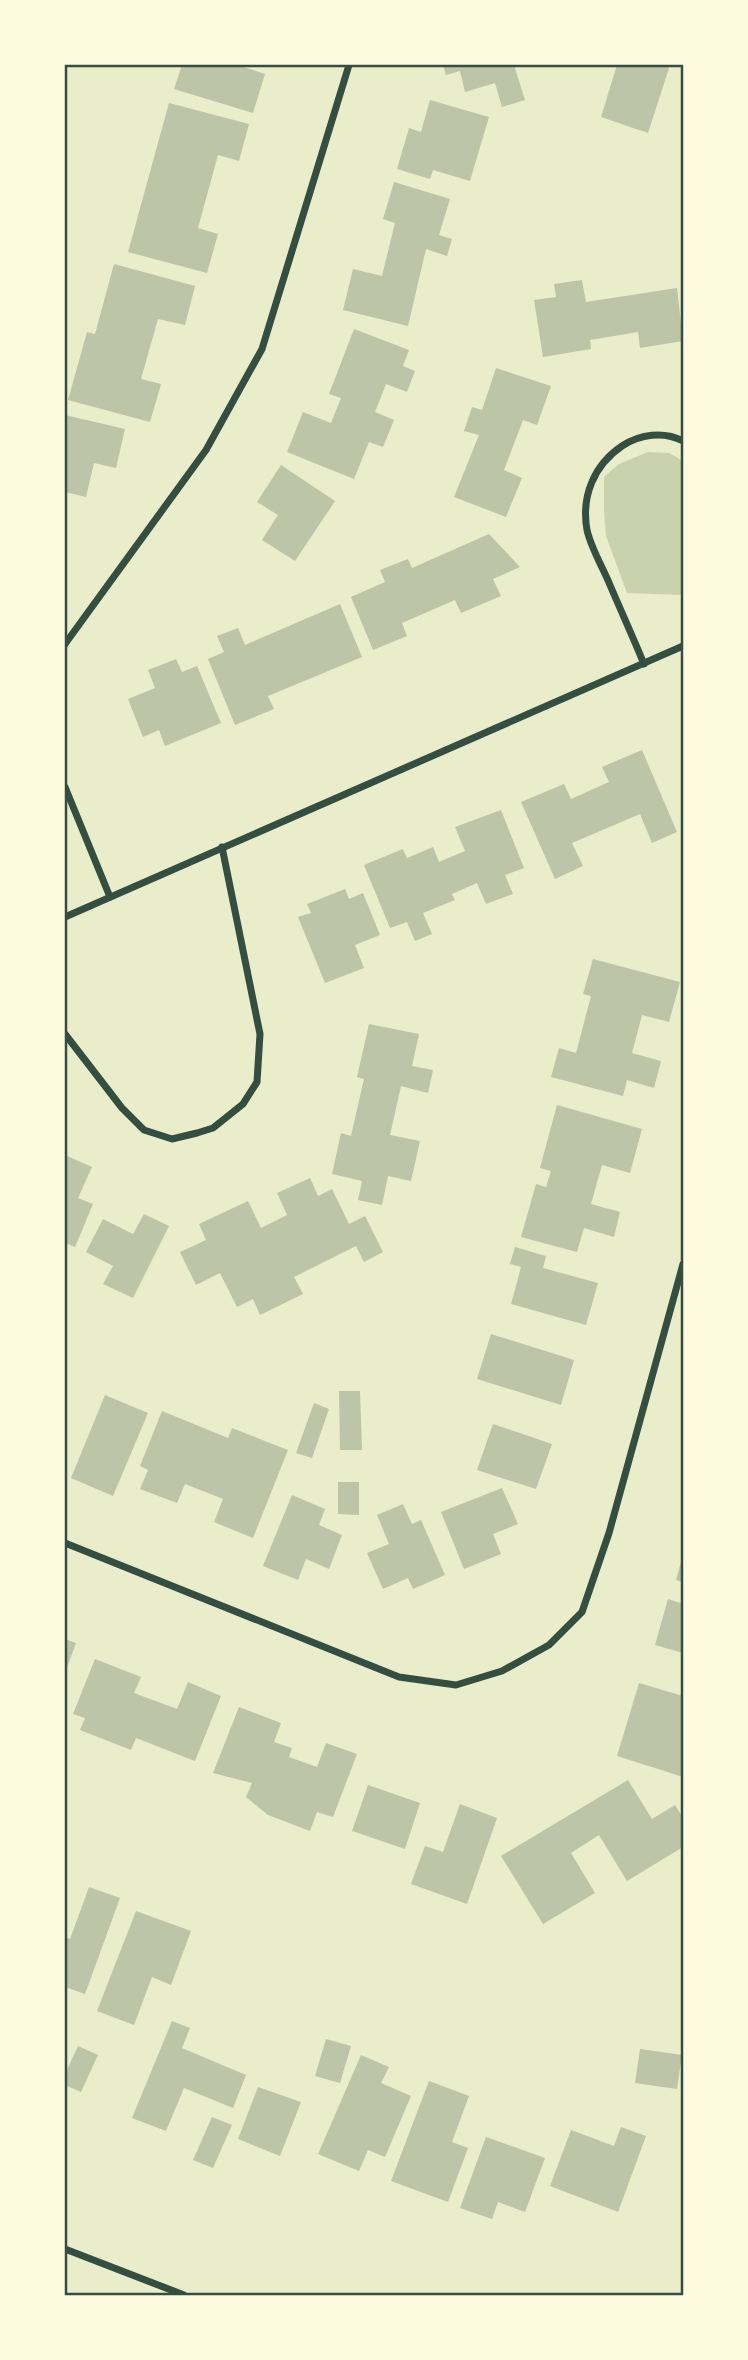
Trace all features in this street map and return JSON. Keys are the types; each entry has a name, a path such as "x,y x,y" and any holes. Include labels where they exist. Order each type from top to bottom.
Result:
{"street":[{"path":"65,644 206,450 262,349 349,65"},
{"path":"644,664 587,531 587,503 593,476 606,459 624,444 649,435 676,437 683,441"},
{"path":"65,917 683,646"},
{"path":"65,787 110,897"},
{"path":"65,1034 122,1108 144,1130 172,1139 197,1133 213,1128 243,1104 257,1082 260,1034 222,847"},
{"path":"65,1543 398,1677 456,1685 502,1671 549,1644 582,1612 609,1533 683,1264"},
{"path":"65,2249 184,2295"}],"green space":[{"path":"648,452 669,453 683,461 683,595 627,593 606,536 604,477 619,464"}],"building":[{"path":"182,65 245,65 244,67 265,74 253,113 174,89"},
{"path":"443,65 514,65 525,100 502,107 495,83 465,92 460,71 446,75"},
{"path":"617,65 670,65 648,133 601,117"},
{"path":"430,100 489,117 470,181 433,170 430,179 397,169 409,128 421,132"},
{"path":"169,103 249,124 239,161 218,155 198,228 218,234 207,273 128,252"},
{"path":"394,182 450,199 439,235 452,239 447,256 426,249 408,326 343,310 353,269 382,276 395,223 383,219"},
{"path":"114,264 195,286 185,325 158,319 141,379 161,384 150,422 68,400 87,332 95,334"},
{"path":"582,280 586,302 677,288 683,341 640,348 638,332 590,340 591,349 543,357 534,300 556,297 554,284"},
{"path":"354,329 409,350 403,366 415,371 407,392 386,384 375,412 394,420 383,447 369,442 354,479 287,452 303,412 331,423 341,398 329,394"},
{"path":"496,368 551,386 537,425 523,420 504,470 522,478 506,517 454,497 479,435 464,431 472,407 482,410"},
{"path":"65,415 125,429 116,468 94,463 86,497 65,492"},
{"path":"281,465 335,501 295,561 262,540 278,515 257,502"},
{"path":"489,534 520,567 493,579 501,596 461,613 455,600 402,623 407,636 373,650 351,597 385,582 380,570 408,559 412,568"},
{"path":"340,604 362,657 268,696 274,709 235,725 208,659 224,652 217,636 238,628 245,645"},
{"path":"176,659 182,672 197,666 221,723 165,746 159,730 143,737 128,699 155,688 148,670"},
{"path":"642,750 677,832 652,843 640,814 572,843 583,866 555,879 521,802 564,784 571,799 609,782 602,767"},
{"path":"501,810 524,868 505,875 513,894 486,904 477,883 452,894 455,900 423,913 432,934 415,941 407,922 390,928 364,865 403,849 407,858 433,847 439,862 465,851 455,827"},
{"path":"345,889 349,899 363,893 380,935 355,945 364,968 325,983 298,917 311,913 307,904"},
{"path":"593,959 680,982 669,1022 642,1015 632,1053 661,1061 654,1088 627,1080 623,1096 551,1077 559,1048 576,1053 591,996 583,994"},
{"path":"369,1024 419,1034 412,1066 433,1070 428,1093 401,1086 390,1135 420,1141 411,1181 388,1176 382,1205 358,1200 362,1181 332,1174 341,1133 351,1136 364,1079 357,1077"},
{"path":"557,1105 642,1129 630,1173 602,1165 591,1204 620,1212 614,1237 584,1228 577,1252 521,1237 536,1184 546,1187 551,1171 540,1168"},
{"path":"65,1155 92,1167 78,1198 93,1204 75,1247 65,1243"},
{"path":"310,1178 318,1196 332,1189 349,1224 365,1216 383,1252 364,1262 356,1246 294,1277 303,1294 260,1315 253,1299 237,1307 220,1273 196,1285 180,1252 206,1240 199,1224 248,1201 261,1228 287,1215 277,1193"},
{"path":"144,1214 169,1226 133,1298 103,1284 113,1266 86,1252 103,1219 133,1234"},
{"path":"515,1247 546,1256 543,1268 598,1283 586,1325 511,1304 521,1267 510,1264"},
{"path":"491,1334 574,1360 561,1405 477,1379"},
{"path":"339,1391 360,1391 362,1450 340,1450"},
{"path":"105,1395 148,1413 113,1496 71,1478"},
{"path":"314,1403 329,1409 312,1458 296,1453"},
{"path":"162,1411 228,1438 232,1428 288,1450 253,1538 214,1522 223,1499 185,1484 177,1503 140,1489 148,1470 140,1466"},
{"path":"493,1424 552,1444 536,1489 477,1470"},
{"path":"338,1482 359,1482 359,1515 338,1514"},
{"path":"502,1488 518,1524 493,1534 501,1554 464,1569 441,1512"},
{"path":"292,1495 325,1509 319,1525 342,1535 329,1569 306,1559 298,1580 263,1566"},
{"path":"403,1504 412,1524 421,1520 445,1575 413,1589 408,1578 383,1589 367,1553 389,1544 377,1515"},
{"path":"683,1558 683,1582 676,1580"},
{"path":"668,1599 683,1604 683,1653 655,1645"},
{"path":"65,1639 76,1643 65,1673"},
{"path":"95,1659 141,1677 134,1693 177,1709 188,1682 221,1696 195,1761 136,1738 131,1750 80,1730 85,1718 73,1714"},
{"path":"639,1683 683,1696 683,1777 617,1756"},
{"path":"239,1707 281,1723 274,1742 292,1748 289,1757 317,1767 326,1743 357,1754 333,1817 317,1812 310,1831 268,1815 246,1797 252,1783 213,1773"},
{"path":"628,1780 652,1819 675,1805 683,1818 683,1847 627,1881 599,1835 571,1853 595,1893 543,1924 501,1856"},
{"path":"368,1785 420,1803 405,1849 352,1831"},
{"path":"460,1804 497,1818 467,1904 411,1884 425,1846 443,1852"},
{"path":"89,1887 120,1898 85,1994 65,1987 65,1937 70,1939"},
{"path":"136,1911 191,1931 171,1985 152,1977 134,2025 97,2011"},
{"path":"172,2021 190,2028 182,2048 246,2075 233,2108 184,2088 166,2131 132,2118"},
{"path":"326,2039 351,2046 340,2083 315,2076"},
{"path":"78,2046 98,2055 81,2092 65,2085 65,2074"},
{"path":"640,2049 682,2055 677,2089 635,2083"},
{"path":"361,2055 389,2067 381,2083 411,2096 385,2157 368,2150 359,2171 318,2154"},
{"path":"429,2081 469,2096 452,2142 468,2148 448,2202 391,2181"},
{"path":"258,2087 301,2102 280,2156 238,2139"},
{"path":"212,2117 232,2125 213,2168 193,2160"},
{"path":"621,2127 646,2136 618,2212 550,2186 571,2130 614,2146"},
{"path":"486,2137 545,2158 525,2212 498,2202 492,2219 460,2208"}]}
